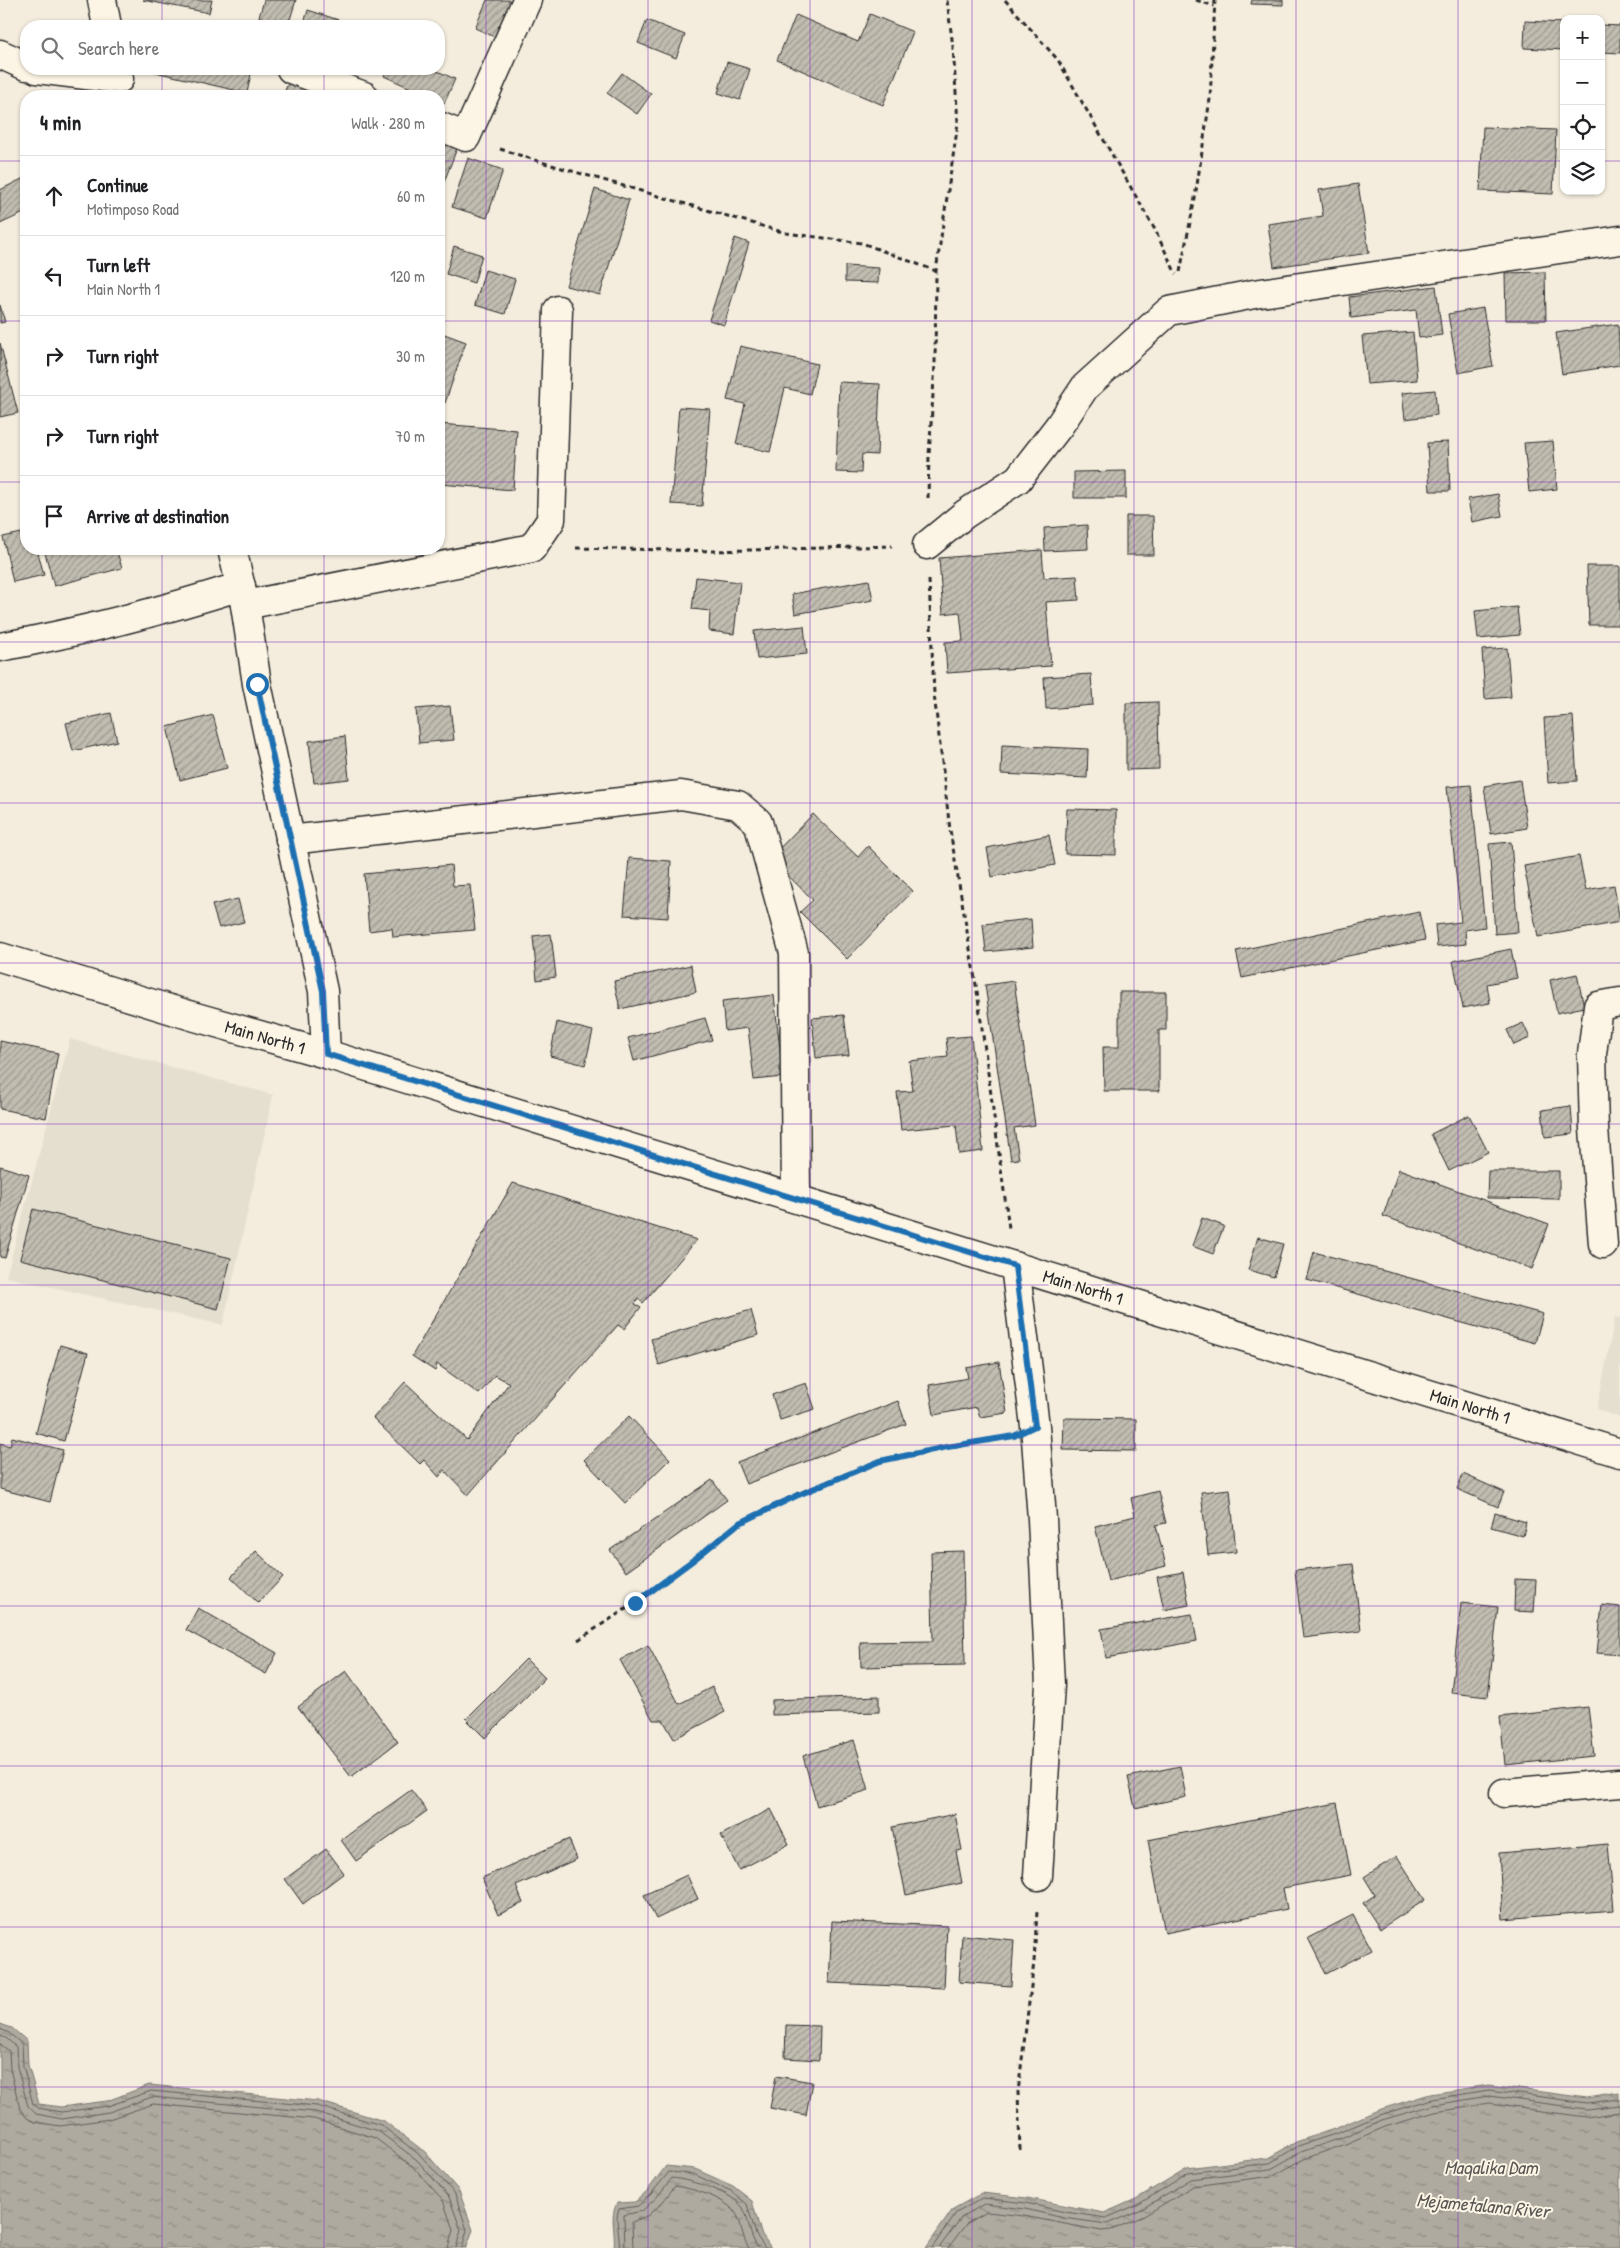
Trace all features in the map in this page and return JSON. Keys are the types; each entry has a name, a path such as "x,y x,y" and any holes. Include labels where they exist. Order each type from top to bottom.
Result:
{"main road":[{"path":"102,0 106,20"},
{"path":"445,128 466,137 527,0"},
{"path":"0,54 20,63"},
{"path":"75,75 120,82"},
{"path":"308,75 348,90"},
{"path":"928,545 965,514 1018,479 1059,426 1085,387 1169,311 1254,294 1620,240"},
{"path":"0,647 47,639 203,598 243,595 532,548 551,520 558,310"},
{"path":"233,555 243,595 257,684 323,991 326,1054"},
{"path":"290,840 681,795 738,805 758,822 794,953 796,1198"},
{"name":"Main North 1","path":"0,957 192,1016 326,1054 1620,1453"},
{"path":"1603,1244 1594,1129 1592,1054 1598,1006 1620,1002"},
{"path":"1015,1266 1035,1426 1042,1519 1050,1685 1047,1762 1038,1876"},
{"path":"1504,1793 1620,1783"}],"path":[{"path":"947,0 953,46 958,123 936,272 935,364 929,455 928,545 934,694 950,830 977,991 1015,1266"},
{"path":"1005,0 1058,60 1154,228 1178,279 1196,198 1210,99 1215,0"},
{"path":"1196,0 1214,6"},
{"path":"466,137 541,162 786,233 862,243 936,272"},
{"path":"532,548 714,551 840,549 928,545"},
{"path":"578,1640 642,1598 738,1524 796,1496 880,1461 1014,1436 1035,1426"},
{"path":"1020,2150 1018,2092 1034,1962 1038,1876"}],"shaded area":[{"path":"70,1039 273,1095 223,1325 6,1277"},
{"path":"1615,1317 1620,1318 1620,1418 1597,1409"}],"water":[{"path":"0,2024 12,2028 27,2041 28,2065 39,2104 61,2107 107,2101 149,2085 318,2101 384,2121 425,2152 459,2191 473,2230 466,2248 0,2248"},
{"name":"Maqalika Dam","path":"1489,2085 1587,2098 1620,2093 1620,2248 926,2248 953,2209 982,2193 1027,2198 1104,2213 1136,2199 1187,2168 1268,2158 1296,2142 1337,2128 1378,2110 1430,2094"},
{"path":"666,2166 695,2169 733,2186 752,2201 761,2233 771,2248 614,2248 613,2214 617,2203 635,2202 648,2190"}],"building":[{"path":"143,0 212,0 209,13"},
{"path":"264,0 296,0 290,20 269,20 259,17"},
{"path":"487,0 516,0 499,39 475,28"},
{"path":"1252,0 1283,0 1283,5 1251,4"},
{"path":"308,10 339,20 305,20"},
{"path":"870,14 913,32 883,105 777,60 796,15 858,42"},
{"path":"647,20 685,35 676,58 638,43"},
{"path":"1525,21 1560,23 1560,50 1524,48"},
{"path":"1605,25 1620,26 1620,53 1605,52"},
{"path":"727,62 750,69 740,100 718,93"},
{"path":"622,73 651,94 637,114 607,93"},
{"path":"445,74 455,79 445,102 445,90 415,90 384,76"},
{"path":"168,75 251,75 248,90 234,90"},
{"path":"288,83 306,90 285,90"},
{"path":"1483,127 1556,130 1553,194 1480,191"},
{"path":"445,137 459,143 445,179"},
{"path":"468,158 503,170 487,218 452,207"},
{"path":"20,180 20,215 0,224 0,190"},
{"path":"1358,184 1369,253 1274,267 1268,224 1323,216 1319,190"},
{"path":"595,189 629,200 600,295 566,286"},
{"path":"735,238 749,243 724,325 709,320"},
{"path":"454,246 482,255 474,283 446,274"},
{"path":"845,266 879,268 878,283 845,282"},
{"path":"485,270 515,279 505,314 475,305"},
{"path":"1545,272 1546,320 1506,320 1505,273"},
{"path":"1436,286 1442,335 1419,338 1416,310 1351,318 1349,297"},
{"path":"0,305 5,322 0,323"},
{"path":"1483,308 1493,366 1458,373 1448,314"},
{"path":"1618,324 1620,365 1562,374 1556,333"},
{"path":"1413,332 1417,380 1367,384 1362,336"},
{"path":"445,334 466,342 445,403"},
{"path":"0,343 18,413 0,417"},
{"path":"740,346 817,364 810,394 785,388 770,452 736,444 745,404 727,400"},
{"path":"839,382 880,384 877,455 862,454 861,473 836,472"},
{"path":"1435,390 1437,415 1405,419 1402,393"},
{"path":"679,407 710,409 702,506 671,504"},
{"path":"445,424 517,430 513,490 445,484"},
{"path":"1553,441 1557,489 1529,492 1524,443"},
{"path":"1448,442 1450,491 1430,491 1427,443"},
{"path":"1126,471 1126,498 1074,498 1074,472"},
{"path":"1498,494 1502,516 1472,522 1468,499"},
{"path":"1126,516 1153,516 1154,555 1126,555"},
{"path":"1087,525 1088,549 1045,551 1044,528"},
{"path":"20,533 20,555 39,555 44,575 13,582 3,537"},
{"path":"1042,550 1044,578 1077,576 1079,600 1046,602 1051,666 947,673 945,642 963,641 960,612 943,614 939,558"},
{"path":"46,555 118,555 122,568 54,586"},
{"path":"1587,566 1620,566 1620,625 1589,625"},
{"path":"696,577 740,582 734,634 709,631 710,611 692,609"},
{"path":"869,580 873,600 795,614 792,594"},
{"path":"1517,607 1520,635 1478,639 1475,611"},
{"path":"804,626 807,654 757,659 754,631"},
{"path":"1507,648 1511,697 1485,699 1482,650"},
{"path":"1091,674 1093,705 1046,709 1044,677"},
{"path":"1158,702 1159,769 1126,770 1126,703"},
{"path":"450,706 454,740 419,743 416,709"},
{"path":"111,713 117,741 73,751 66,723"},
{"path":"213,715 227,768 180,780 167,727"},
{"path":"1573,716 1577,781 1548,783 1544,718"},
{"path":"345,736 349,779 314,783 309,741"},
{"path":"1002,745 1088,749 1087,778 1001,774"},
{"path":"1520,780 1527,828 1491,834 1484,786"},
{"path":"1471,785 1485,927 1465,930 1466,944 1437,947 1435,925 1461,922 1447,787"},
{"path":"1067,809 1116,810 1116,855 1065,854"},
{"path":"813,814 858,857 868,846 913,891 847,959 800,912 813,900 770,858"},
{"path":"1049,835 1055,865 992,877 987,848"},
{"path":"1511,842 1518,932 1495,934 1489,844"},
{"path":"1579,856 1586,890 1614,885 1620,922 1538,937 1524,866"},
{"path":"629,858 671,861 668,918 624,915"},
{"path":"451,865 453,886 470,885 475,930 393,937 392,928 369,931 364,874"},
{"path":"238,899 244,922 219,928 212,905"},
{"path":"1419,912 1425,940 1242,978 1236,951"},
{"path":"1031,919 1033,947 986,952 983,924"},
{"path":"551,934 556,977 537,980 533,936"},
{"path":"1511,949 1517,978 1487,984 1490,1003 1463,1008 1453,961"},
{"path":"691,965 696,992 620,1009 614,981"},
{"path":"1577,974 1584,1007 1557,1013 1550,980"},
{"path":"1014,981 1035,1125 1014,1128 1019,1159 1011,1160 985,985"},
{"path":"1119,992 1166,992 1166,1030 1159,1030 1159,1091 1104,1091 1103,1047 1119,1047"},
{"path":"774,995 783,1077 754,1080 748,1028 725,1031 722,1001"},
{"path":"844,1015 849,1055 816,1058 812,1018"},
{"path":"705,1018 712,1040 634,1061 628,1038"},
{"path":"557,1022 593,1031 585,1065 550,1056"},
{"path":"1523,1023 1530,1038 1514,1045 1507,1030"},
{"path":"971,1036 983,1151 959,1154 956,1125 901,1130 897,1092 913,1091 909,1061 948,1057 946,1038"},
{"path":"0,1041 58,1053 46,1118 0,1109"},
{"path":"1571,1106 1573,1134 1545,1137 1542,1110"},
{"path":"1469,1115 1488,1152 1449,1171 1431,1134"},
{"path":"0,1166 29,1175 5,1258 0,1257"},
{"path":"1399,1169 1549,1224 1532,1269 1383,1216"},
{"path":"1488,1171 1559,1171 1559,1199 1487,1198"},
{"path":"513,1183 697,1240 643,1303 638,1299 635,1304 641,1307 624,1329 618,1325 468,1495 444,1470 439,1477 424,1460 420,1464 373,1418 405,1382 467,1440 509,1383 495,1375 479,1394 437,1364 435,1371 412,1356"},
{"path":"33,1209 231,1258 218,1309 20,1259"},
{"path":"1202,1218 1224,1226 1213,1254 1192,1246"},
{"path":"1258,1237 1283,1244 1274,1277 1248,1270"},
{"path":"1314,1252 1543,1314 1535,1343 1307,1280"},
{"path":"751,1310 758,1335 659,1365 651,1339"},
{"path":"60,1345 88,1353 64,1441 36,1433"},
{"path":"999,1362 1007,1413 980,1417 977,1407 934,1415 929,1385 968,1378 966,1368"},
{"path":"806,1383 815,1409 780,1420 772,1395"},
{"path":"898,1401 906,1424 746,1484 737,1462"},
{"path":"629,1416 670,1459 625,1503 584,1460"},
{"path":"1064,1418 1136,1419 1136,1451 1063,1450"},
{"path":"12,1437 63,1450 50,1502 0,1489 0,1443 10,1446"},
{"path":"1463,1474 1504,1492 1498,1507 1457,1489"},
{"path":"712,1480 727,1500 626,1572 610,1550"},
{"path":"1230,1489 1236,1552 1208,1555 1201,1492"},
{"path":"1158,1491 1166,1523 1156,1525 1166,1566 1108,1581 1095,1526 1135,1516 1131,1498"},
{"path":"1495,1513 1526,1522 1523,1536 1491,1527"},
{"path":"256,1551 283,1577 258,1603 231,1577"},
{"path":"963,1551 965,1665 861,1667 860,1642 933,1641 931,1552"},
{"path":"1353,1564 1361,1631 1303,1638 1295,1570"},
{"path":"1183,1572 1189,1605 1164,1610 1157,1577"},
{"path":"1515,1579 1536,1580 1534,1612 1514,1611"},
{"path":"1461,1603 1498,1607 1488,1697 1451,1693"},
{"path":"1602,1605 1620,1607 1620,1655 1597,1653"},
{"path":"198,1608 277,1653 266,1674 186,1630"},
{"path":"1192,1614 1197,1641 1106,1658 1101,1629"},
{"path":"648,1645 679,1704 712,1687 725,1712 674,1739 663,1720 653,1720 620,1660"},
{"path":"526,1659 545,1678 485,1738 466,1719"},
{"path":"346,1671 398,1742 351,1777 298,1707"},
{"path":"879,1696 879,1712 772,1715 772,1700"},
{"path":"1588,1707 1594,1756 1505,1765 1500,1717"},
{"path":"854,1740 869,1790 817,1806 803,1756"},
{"path":"1180,1766 1186,1797 1135,1808 1128,1777"},
{"path":"411,1790 427,1811 356,1861 341,1840"},
{"path":"1337,1803 1351,1875 1283,1888 1287,1909 1165,1933 1148,1840"},
{"path":"771,1809 789,1844 739,1870 721,1835"},
{"path":"955,1814 962,1850 956,1851 962,1883 906,1895 892,1827"},
{"path":"569,1839 577,1859 516,1886 523,1903 498,1915 482,1878"},
{"path":"1608,1844 1614,1910 1503,1919 1499,1853"},
{"path":"326,1849 344,1873 303,1904 285,1879"},
{"path":"1397,1856 1425,1900 1380,1929 1363,1903 1375,1895 1364,1877"},
{"path":"687,1875 698,1899 656,1919 644,1895"},
{"path":"1353,1915 1372,1950 1326,1974 1308,1938"},
{"path":"832,1921 947,1926 944,1988 829,1983"},
{"path":"962,1935 1014,1940 1011,1986 959,1982"},
{"path":"786,2025 820,2026 819,2060 785,2058"},
{"path":"776,2076 812,2082 806,2115 770,2108"}],"route":[{"path":"257,684 323,991 326,1054 1015,1266 1035,1426 1014,1436 880,1461 796,1496 738,1524 635,1603"}],"water label":[{"name":"Mejametalana River","path":"1483,2205"}]}
